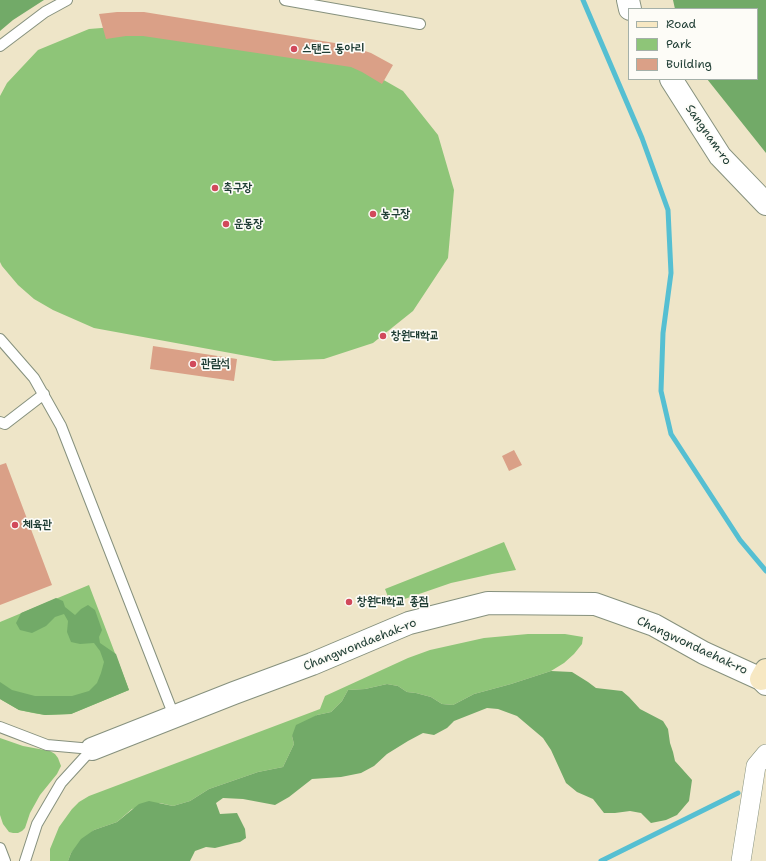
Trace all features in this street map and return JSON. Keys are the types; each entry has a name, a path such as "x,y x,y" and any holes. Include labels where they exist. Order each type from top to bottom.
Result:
{"street":[{"name":"Sangnam-ro","path":"672,80 720,156 766,204"},
{"name":"Changwondaehak-ro","path":"92,749 234,692 312,664 409,623 488,603 595,604 654,625 704,653 764,678"},
{"path":"741,861 756,766 766,754"}],"lane":[{"path":"0,46 46,12 67,0"},
{"path":"285,0 420,24"},
{"path":"0,339 34,378 61,426 174,716"},
{"path":"0,422 5,424 44,394"},
{"path":"0,727 48,745 92,749"},
{"path":"25,861 36,824 61,783 92,749"},
{"path":"0,848 5,861"}],"green space":[{"path":"0,0 44,0 13,20 0,31"},
{"path":"673,0 766,0 766,153 708,80 758,80 758,8 675,8"},
{"name":"운동장","path":"139,25 347,59 403,91 438,135 454,190 448,258 413,311 373,343 324,359 274,361 94,328 53,310 34,299 18,285 0,262 0,96 7,83 38,50 89,29"},
{"path":"504,542 516,570 451,583 393,603 390,602 385,589"},
{"path":"89,585 129,690 71,714 45,715 33,713 19,710 0,699 0,622"},
{"path":"56,598 63,601 65,607 75,615 88,605 95,610 102,630 99,637 100,643 116,654 129,690 71,714 45,715 19,710 0,699 0,682 12,690 35,696 72,696 89,691 97,683 101,673 104,662 100,651 94,643 80,644 71,642 67,632 68,621 64,614 55,617 46,626 32,633 20,630 16,623 21,613"},
{"path":"528,634 565,634 583,637 582,644 574,654 564,663 551,671 474,694 453,705 442,704 431,697 407,692 398,686 387,684 365,689 348,690 342,701 331,712 317,715 292,736 294,744 283,767 258,772 209,789 190,801 173,806 160,803 132,809 117,822 94,830 71,853 68,861 50,861 50,849 59,827 72,809 79,802 89,796 320,709 325,696 408,658 430,650 484,638"},
{"path":"551,671 572,672 596,688 622,691 640,709 663,721 668,729 675,761 692,780 689,801 677,815 666,820 651,823 641,813 630,811 604,813 593,799 577,792 566,783 551,750 543,738 517,716 498,709 487,708 454,721 447,728 434,735 423,733 387,754 374,766 361,773 341,777 312,779 289,797 275,805 243,799 223,798 216,803 220,814 237,813 245,829 246,838 240,842 215,848 206,847 195,851 190,861 68,861 71,853 81,839 94,830 117,822 139,804 149,801 173,806 190,801 209,789 258,772 283,767 294,744 292,736 296,725 317,715 331,712 342,701 348,690 365,689 387,684 398,686 407,692 431,697 442,704 453,705 474,694"},
{"path":"0,738 23,746 50,751 58,758 61,766 57,774 40,795 30,813 25,828 18,833 9,832 3,824 0,815"}],"building":[{"name":"스탠드 동아리","path":"144,12 347,45 371,53 393,65 382,84 351,67 143,36 126,36 106,39 99,14"},
{"name":"관람석","path":"153,346 237,359 234,381 150,369"},
{"path":"514,450 522,465 509,471 502,456"},
{"name":"체육관","path":"6,463 52,585 0,605 0,465"}],"waterway":[{"path":"583,0 642,138 668,210 671,273 663,333 661,391 671,434 740,540 766,571"},
{"path":"601,861 738,793"}],"place":[{"name":"스탠드 동아리","path":"294,49"},
{"name":"축구장","path":"215,188"},
{"name":"농구장","path":"373,214"},
{"name":"운동장","path":"226,224"},
{"name":"창원대학교","path":"383,336"},
{"name":"관람석","path":"193,364"},
{"name":"체육관","path":"15,525"},
{"name":"창원대학교 종점","path":"349,602"}]}
